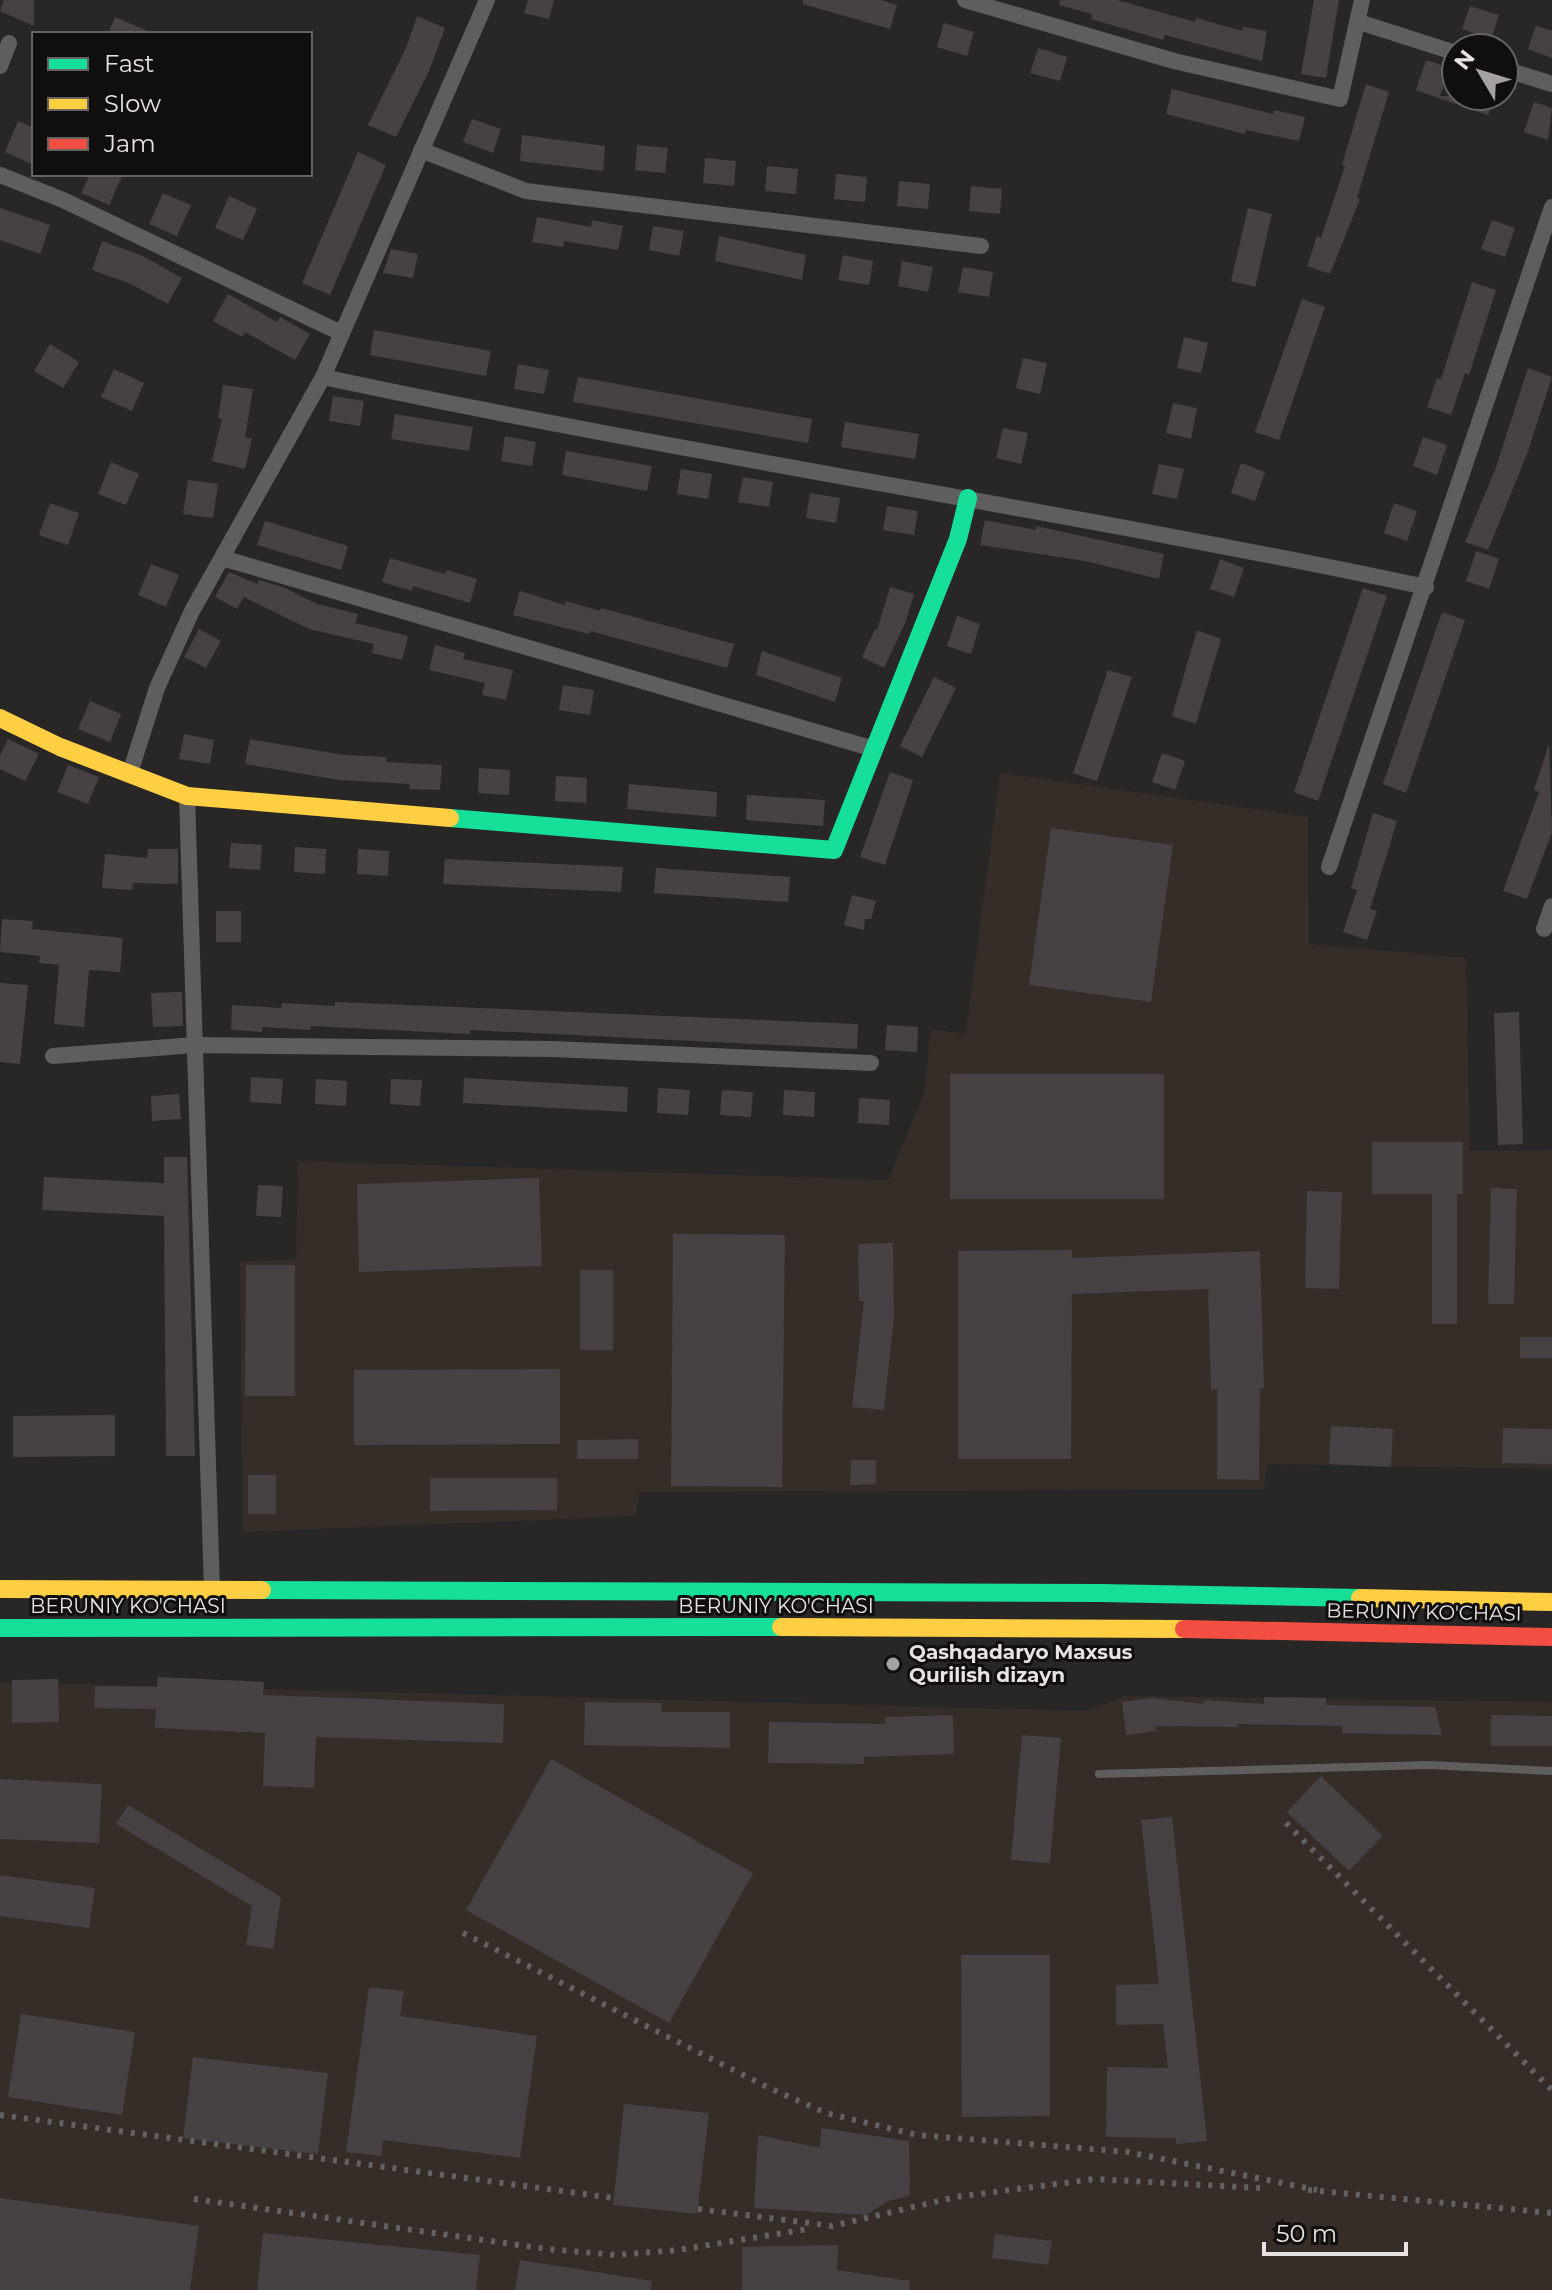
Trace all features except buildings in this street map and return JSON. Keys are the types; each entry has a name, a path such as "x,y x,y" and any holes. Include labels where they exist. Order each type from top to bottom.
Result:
{"main road":[{"path":"0,718 60,747 187,796 834,850 958,539 968,498"},
{"name":"BERUNIY KO'CHASI","path":"0,1589 1101,1593 1552,1602"},
{"path":"1101,1593 1102,1627"},
{"name":"BERUNIY KO'CHASI","path":"0,1628 1102,1627 1552,1637"}],"street":[{"path":"130,773 157,688 192,611 323,377 487,0"},
{"path":"965,0 1174,61 1340,99 1362,0"},
{"path":"1359,22 1440,48"},
{"path":"0,66 9,43"},
{"path":"1520,74 1552,84"},
{"path":"421,150 526,191 981,246"},
{"path":"0,175 63,200 341,333"},
{"path":"1329,867 1552,207"},
{"path":"323,377 525,420 1196,539 1426,587"},
{"path":"222,558 874,749"},
{"path":"187,796 212,1591"},
{"path":"1544,929 1552,906"},
{"path":"53,1056 195,1045 553,1049 871,1063"}],"lane":[{"path":"1099,1774 1429,1765 1552,1771"}],"shaded area":[{"path":"1000,773 1308,817 1309,944 1466,958 1470,1151 1552,1150 1552,1469 1267,1464 1264,1489 639,1492 636,1516 243,1532 240,1262 296,1259 298,1161 888,1180 925,1091 930,1029 966,1034"},
{"path":"0,1682 1087,1711 1125,1696 1552,1702 1552,2290 0,2290"}],"railway":[{"path":"1286,1823 1552,2090"},
{"path":"463,1933 765,2086 826,2113 917,2135 1128,2152 1317,2190"},
{"path":"0,2115 614,2198"},
{"path":"698,2209 832,2226 956,2197 1095,2179 1260,2188"},
{"path":"1308,2190 1552,2213"},
{"path":"194,2199 547,2249 617,2255 678,2250 808,2229"}],"traffic: fast":[{"path":"450,818 834,850 958,539 968,498"},
{"path":"262,1590 1101,1593 1360,1598"},
{"path":"0,1628 781,1627"}],"traffic: slow":[{"path":"0,718 60,747 187,796 450,818"},
{"path":"0,1589 262,1590"},
{"path":"1360,1598 1552,1602"},
{"path":"781,1627 1184,1629"}],"traffic: jam":[{"path":"1184,1629 1552,1637"}],"place":[{"name":"Qashqadaryo Maxsus Qurilish dizayn","path":"893,1664"}]}
